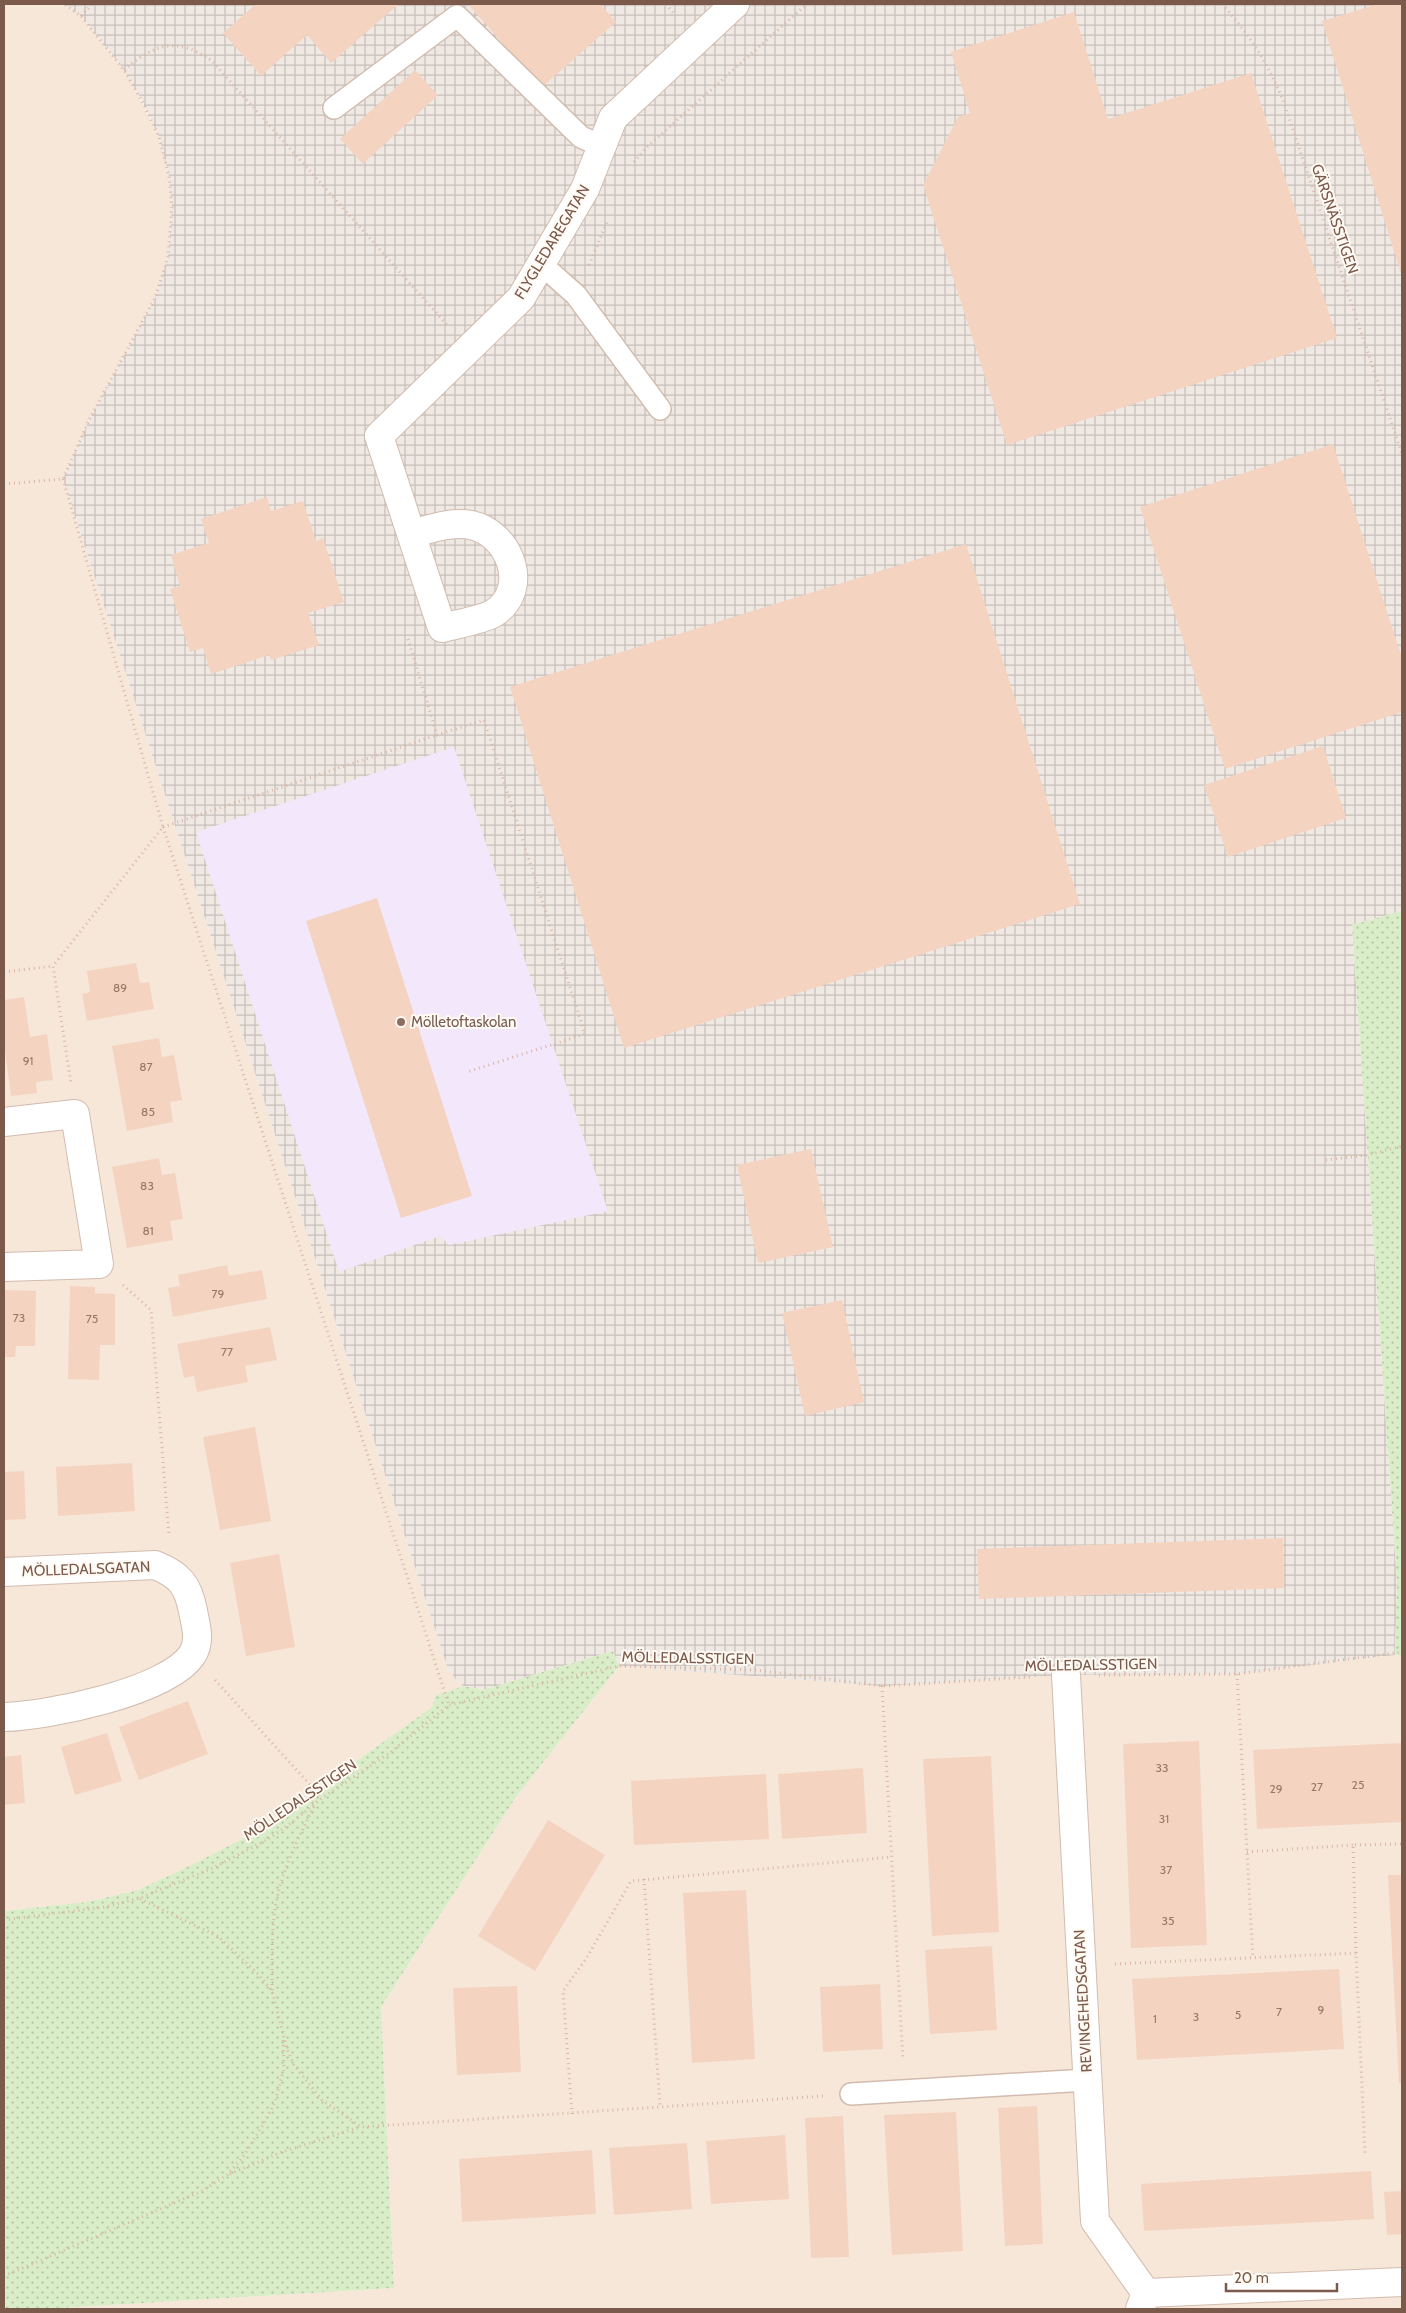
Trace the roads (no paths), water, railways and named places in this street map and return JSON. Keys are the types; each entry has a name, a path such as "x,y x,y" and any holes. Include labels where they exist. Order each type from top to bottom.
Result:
{"street":[{"name":"FLYGLEDAREGATAN","path":"411,534 379,436 521,298 585,189 613,118 735,4"},
{"path":"4,1122 75,1114 99,1264 4,1267"},
{"name":"MÖLLEDALSGATAN","path":"4,1572 155,1565 172,1572 184,1584 192,1602 199,1639 192,1655 180,1668 154,1683 72,1708 27,1716 4,1717"},
{"name":"REVINGEHEDSGATAN","path":"1066,1675 1095,2221 1143,2301"},
{"path":"1143,2301 1402,2282"}],"lane":[{"path":"334,108 457,16 575,132 581,137 602,146"},
{"path":"541,264 576,295 660,409"},
{"path":"851,2094 1087,2080"}],"place":[{"name":"Mölletoftaskolan","path":"401,1022"}]}
